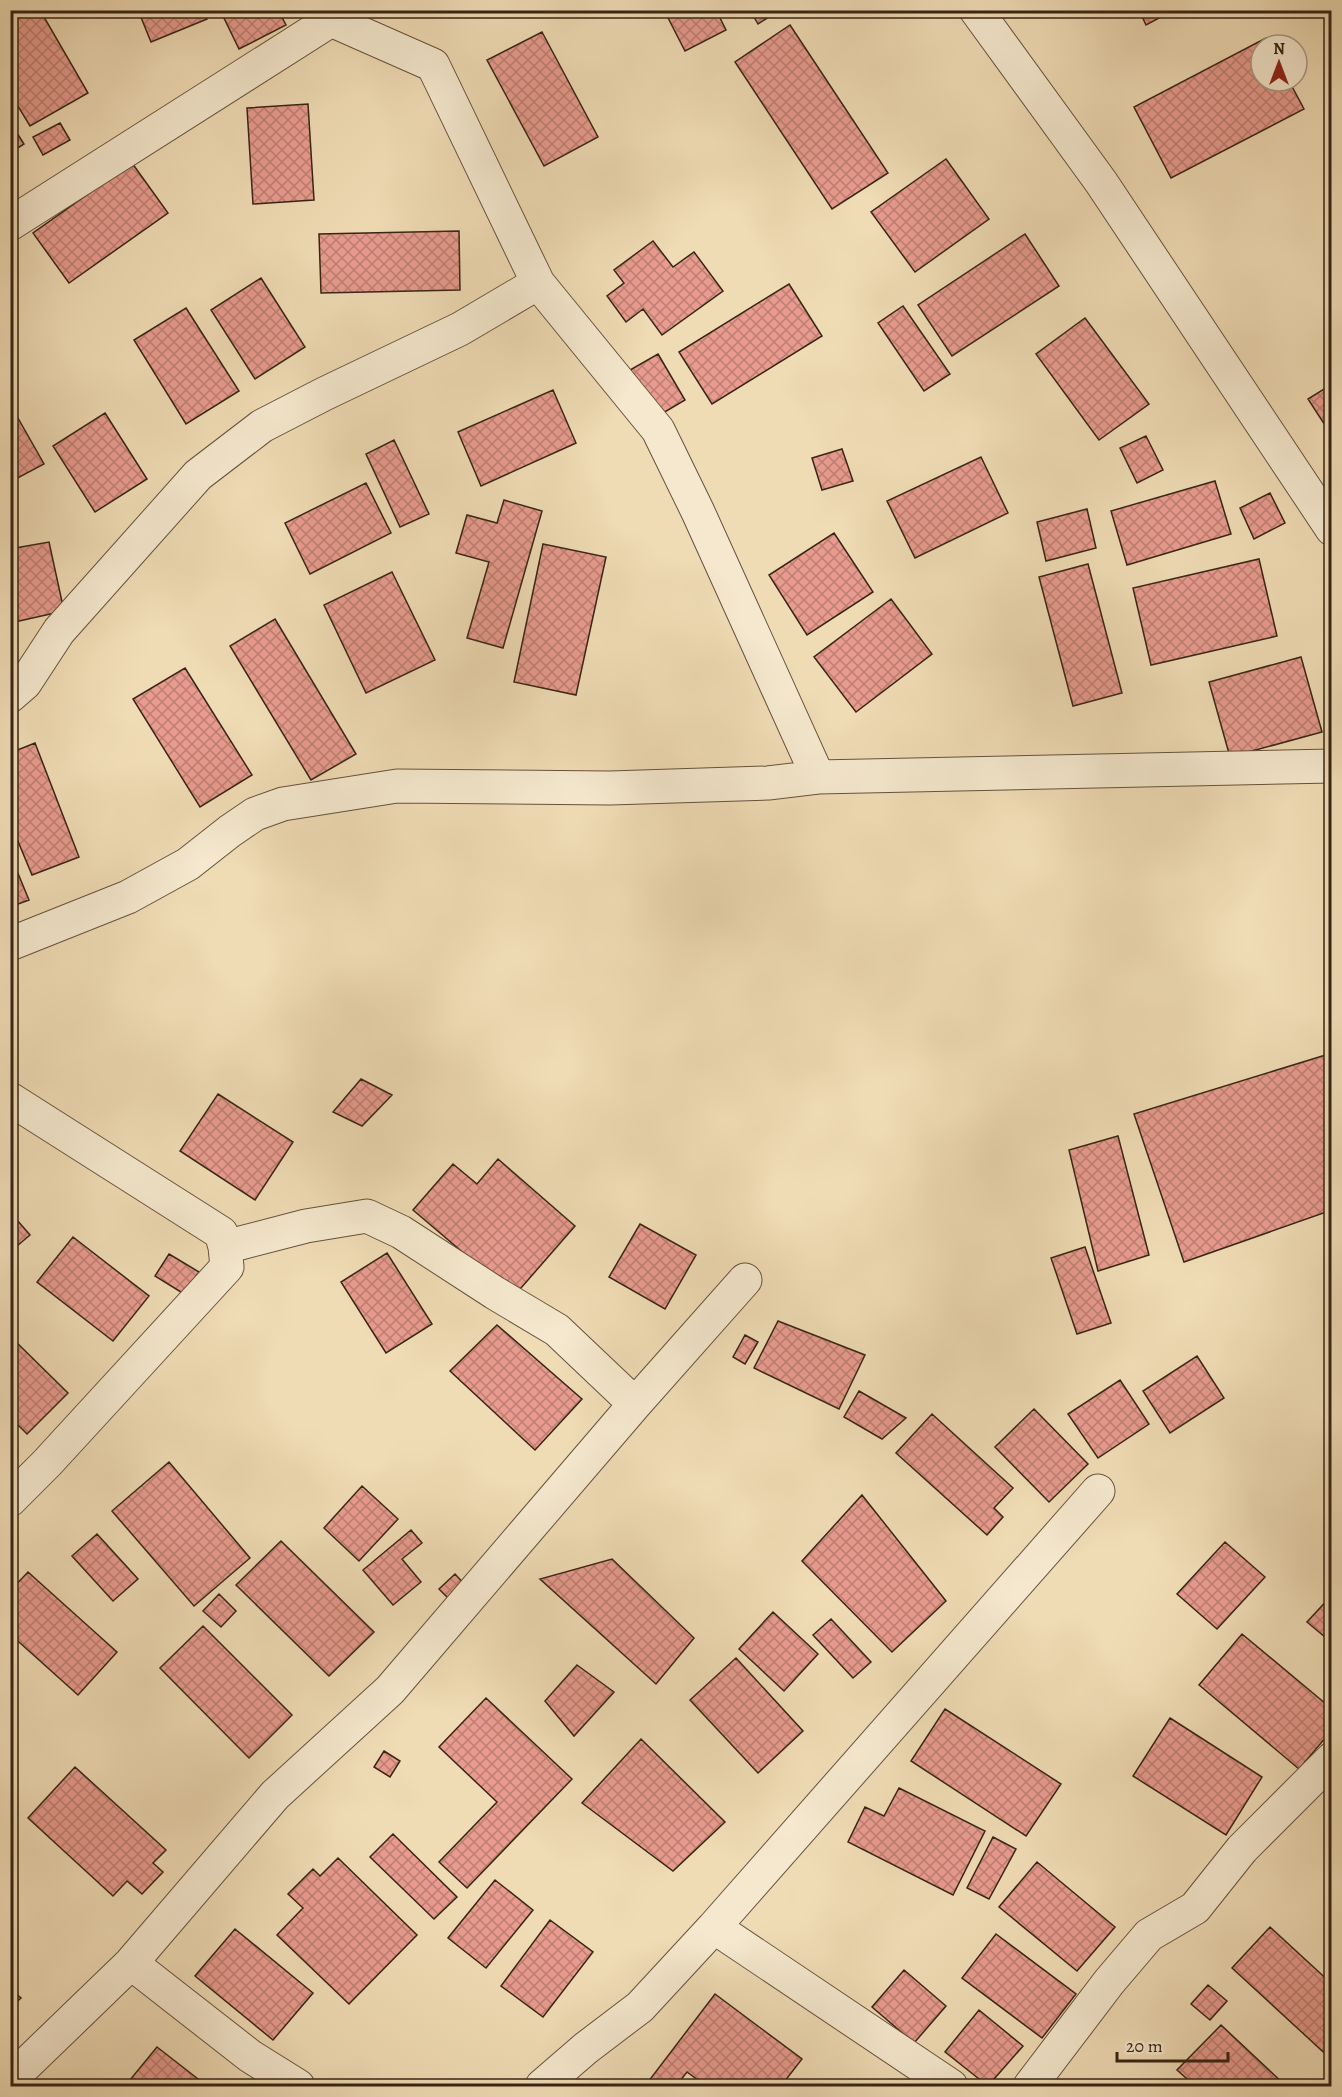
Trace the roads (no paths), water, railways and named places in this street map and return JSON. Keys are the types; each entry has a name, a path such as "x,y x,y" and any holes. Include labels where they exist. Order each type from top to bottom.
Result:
{"street":[{"path":"976,10 1101,183 1332,529"},
{"path":"10,225 329,15 433,65 538,283 658,430 698,512 818,777"},
{"path":"10,696 25,684 59,631 198,475 262,426 460,328 538,283"},
{"path":"10,944 128,897 188,864 255,814 283,804 397,786 610,788 768,783 818,777 1332,766"},
{"path":"10,1099 220,1233 225,1247 227,1267 47,1463 10,1500"},
{"path":"225,1247 306,1226 367,1216 401,1232 557,1330 635,1404"},
{"path":"10,2080 131,1963 275,1795 390,1690 635,1404 745,1280"},
{"path":"542,2086 586,2048 640,2007 714,1927 1098,1491"},
{"path":"1030,2086 1109,1982 1149,1935 1195,1908 1242,1849 1332,1759"},
{"path":"714,1927 951,2086"},
{"path":"131,1963 250,2056 298,2086"}]}
